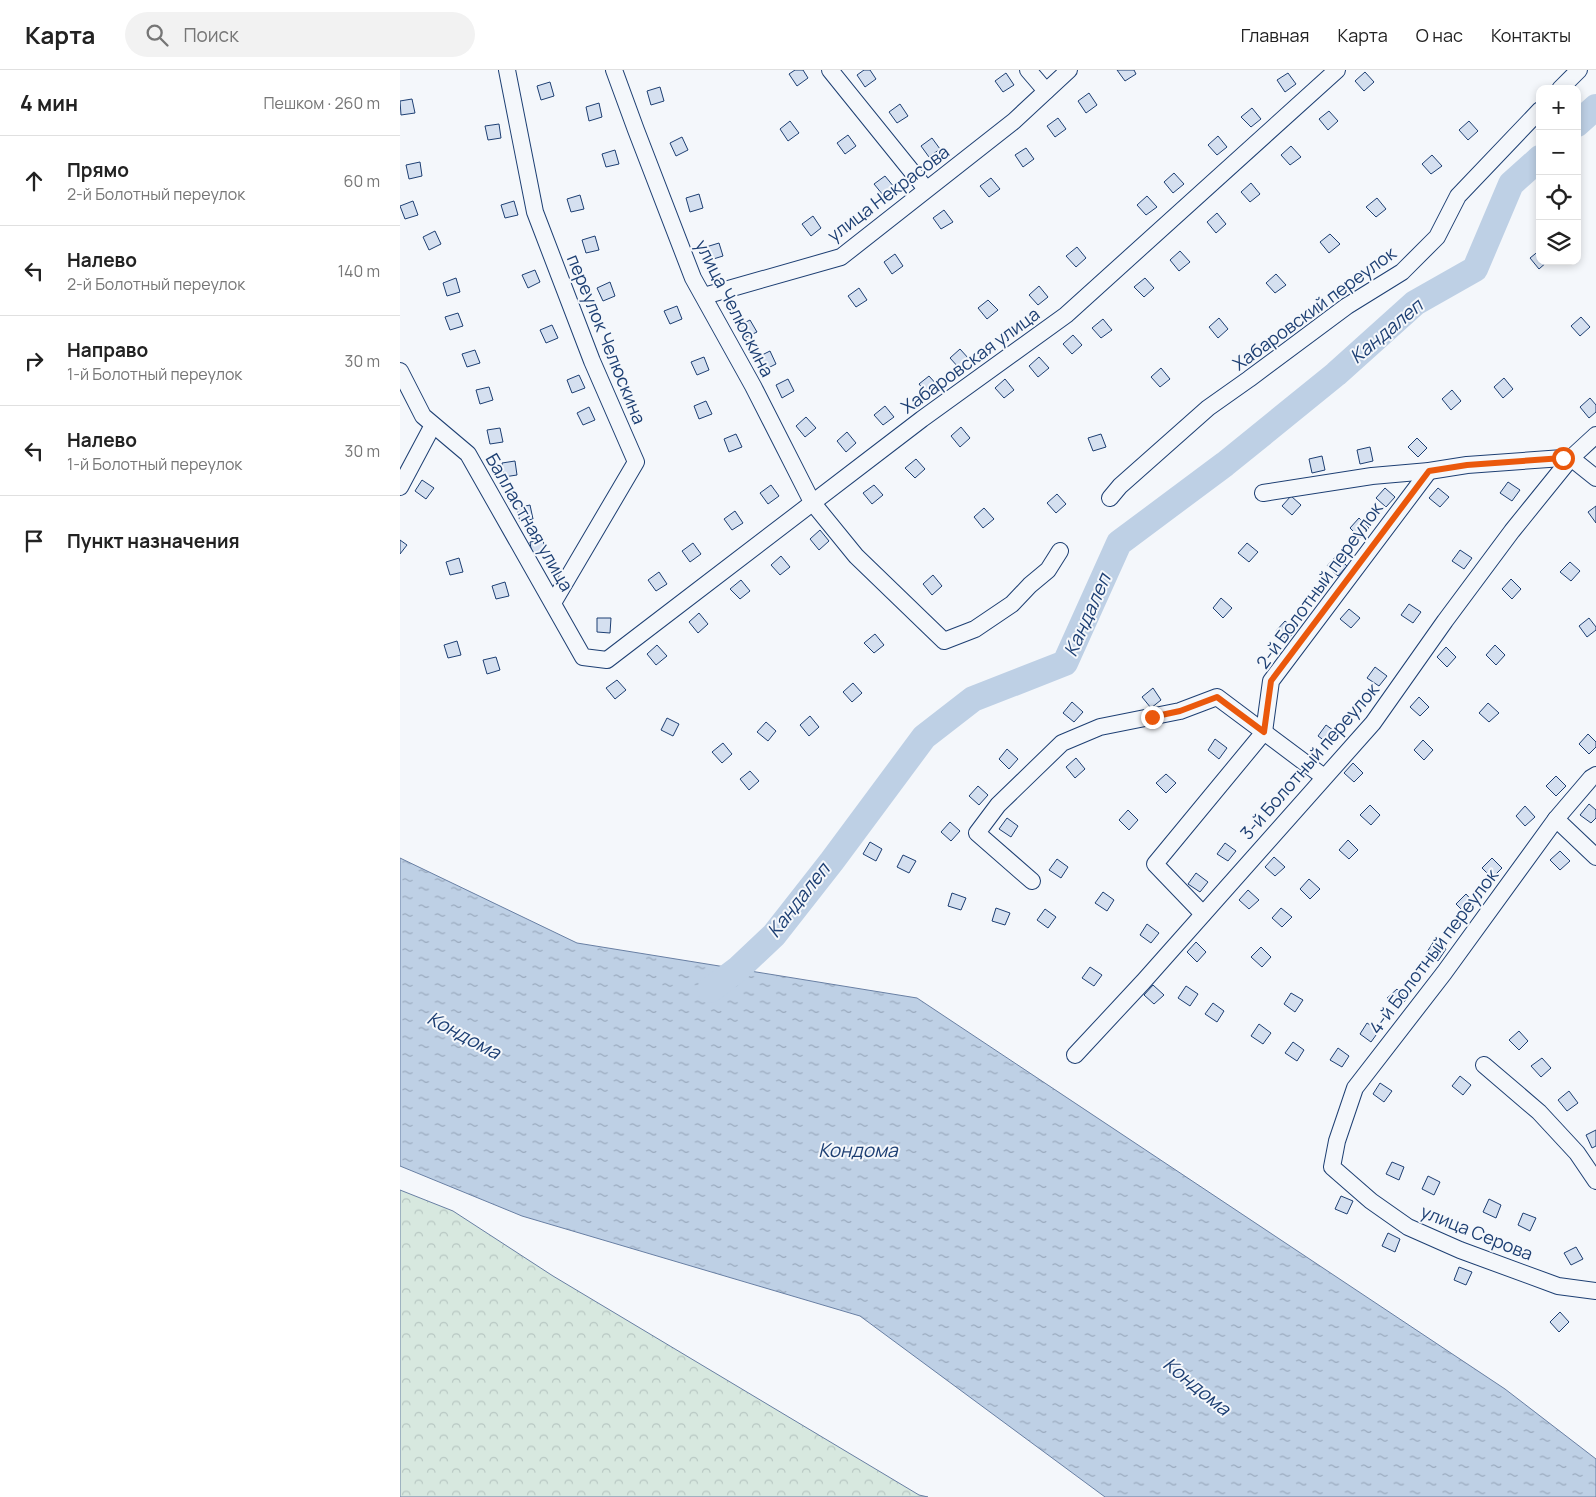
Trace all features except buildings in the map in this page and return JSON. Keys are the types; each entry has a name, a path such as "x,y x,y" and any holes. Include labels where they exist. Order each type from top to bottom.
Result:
{"street":[{"name":"переулок Челюскина","path":"507,70 535,212 592,361 636,462 553,603"},
{"name":"улица Челюскина","path":"614,70 693,278 753,386 812,502"},
{"path":"830,70 926,189"},
{"path":"1028,70 1046,91"},
{"name":"улица Некрасова","path":"704,296 841,257 1014,121 1068,70"},
{"name":"Хабаровская улица","path":"608,660 812,502 1066,314 1337,70"},
{"path":"1564,85 1579,70"},
{"name":"Хабаровский переулок","path":"1110,498 1120,486 1208,408 1347,306 1402,272 1437,238 1458,196 1536,114"},
{"name":"Балластная улица","path":"400,371 423,416 468,454 583,657 608,660"},
{"path":"400,487 433,425"},
{"name":"3-й Болотный переулок","path":"1075,1055 1373,723 1506,538 1571,458 1596,435"},
{"path":"1571,458 1596,478"},
{"name":"2-й Болотный переулок","path":"1262,493 1372,476 1429,471 1467,465 1571,458"},
{"name":"2-й Болотный переулок","path":"1264,732 1271,681 1429,471"},
{"path":"812,502 856,556 944,641 975,629 1012,604 1048,570 1060,551"},
{"path":"1032,881 977,833 998,805 1062,743 1100,727 1180,711 1217,697 1324,777"},
{"path":"1203,914 1155,864 1264,732"},
{"name":"4-й Болотный переулок","path":"1332,1166 1337,1141 1355,1088 1444,973 1556,819 1591,778 1596,775"},
{"path":"1556,819 1596,857"},
{"path":"1484,1065 1540,1112 1577,1152 1596,1181"},
{"name":"улица Серова","path":"1332,1166 1371,1201 1408,1227 1460,1250 1558,1286 1596,1291"}],"green space":[{"path":"400,1190 453,1211 553,1276 919,1495 928,1497 400,1497"}],"water":[{"name":"Кондома","path":"400,858 577,943 917,998 1505,1389 1596,1459 1596,1497 1105,1497 860,1316 522,1216 400,1166"}],"waterway":[{"name":"Кандалеп","path":"1581,120 1596,107"},
{"name":"Кандалеп","path":"710,990 738,969 774,935 832,861 924,737 973,699 1065,663 1119,543 1225,464 1336,374 1415,303 1475,269 1511,184 1536,162"}],"route":[{"path":"1152,717 1180,711 1217,697 1264,732 1271,681 1429,471 1467,465 1563,458"}]}
